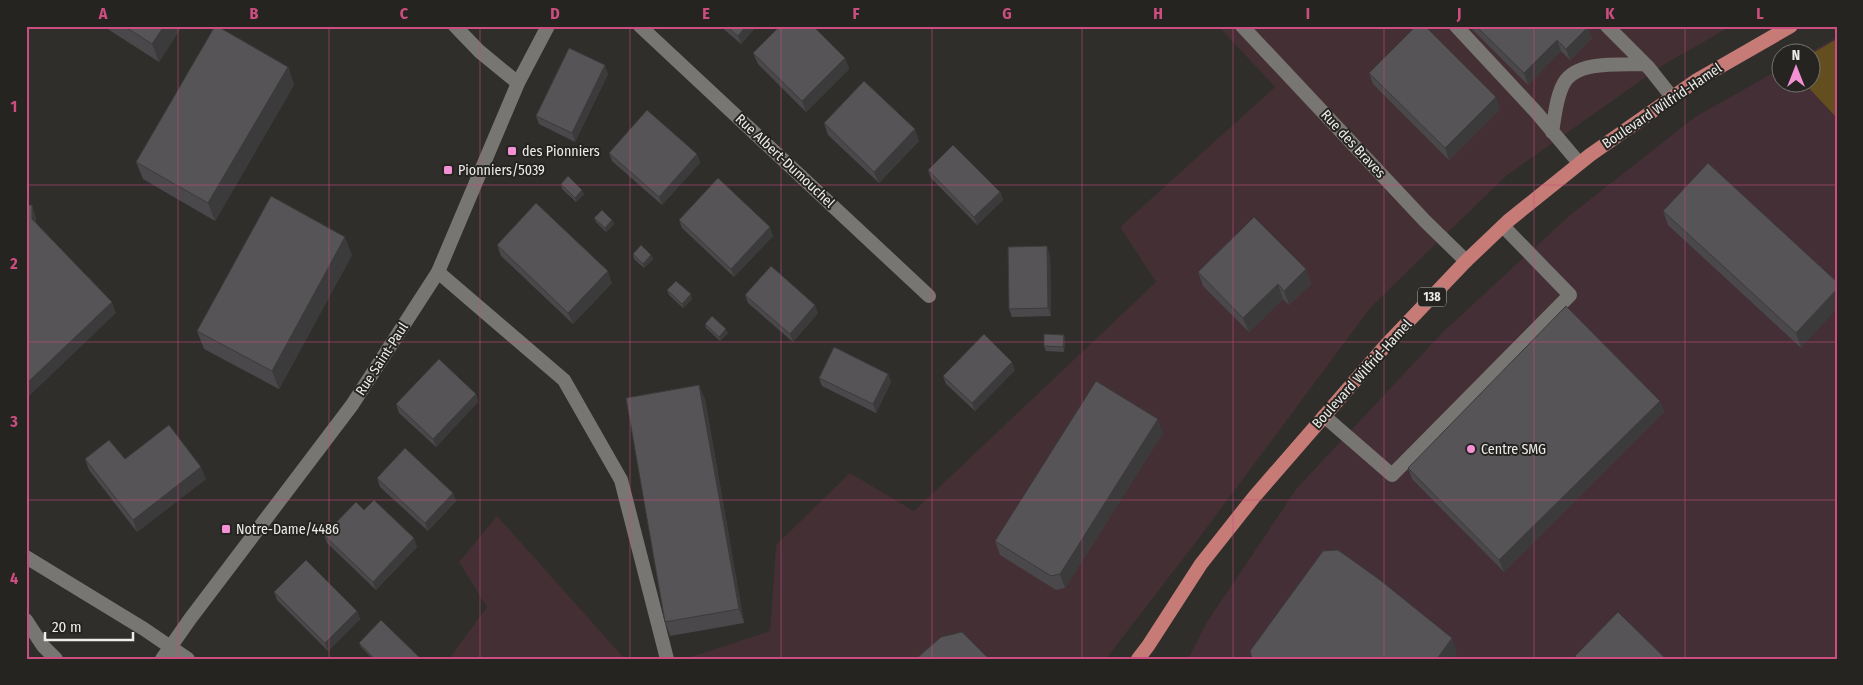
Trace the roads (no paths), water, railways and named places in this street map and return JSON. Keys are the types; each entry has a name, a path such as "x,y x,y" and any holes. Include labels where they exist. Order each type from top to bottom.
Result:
{"main road":[{"name":"Boulevard Wilfrid-Hamel","path":"1138,659 1146,653 1201,564 1254,497 1386,345 1466,261 1503,226 1579,163 1697,80 1791,26"}],"street":[{"path":"455,26 480,51 518,83"},
{"name":"Rue Saint-Paul","path":"162,659 352,405 438,272 518,83 548,26"},
{"name":"Rue Albert-Dumouchel","path":"640,26 929,296"},
{"name":"Rue des Braves","path":"1242,26 1425,221 1466,261"},
{"path":"1456,26 1536,112 1579,163"},
{"path":"1608,26 1645,64 1672,97"},
{"path":"1552,132 1561,91 1565,80 1572,74 1584,68 1594,66 1645,64"},
{"path":"1324,416 1392,475 1570,295 1503,226"},
{"path":"438,272 564,380 621,480 667,659"},
{"path":"26,557 171,646 188,659"},
{"path":"26,620 43,646 56,659"}],"place":[{"name":"des Pionniers","path":"512,151"},
{"name":"Pionniers/5039","path":"448,170"},
{"name":"Centre SMG","path":"1471,449"},
{"name":"Notre-Dame/4486","path":"226,529"}]}
